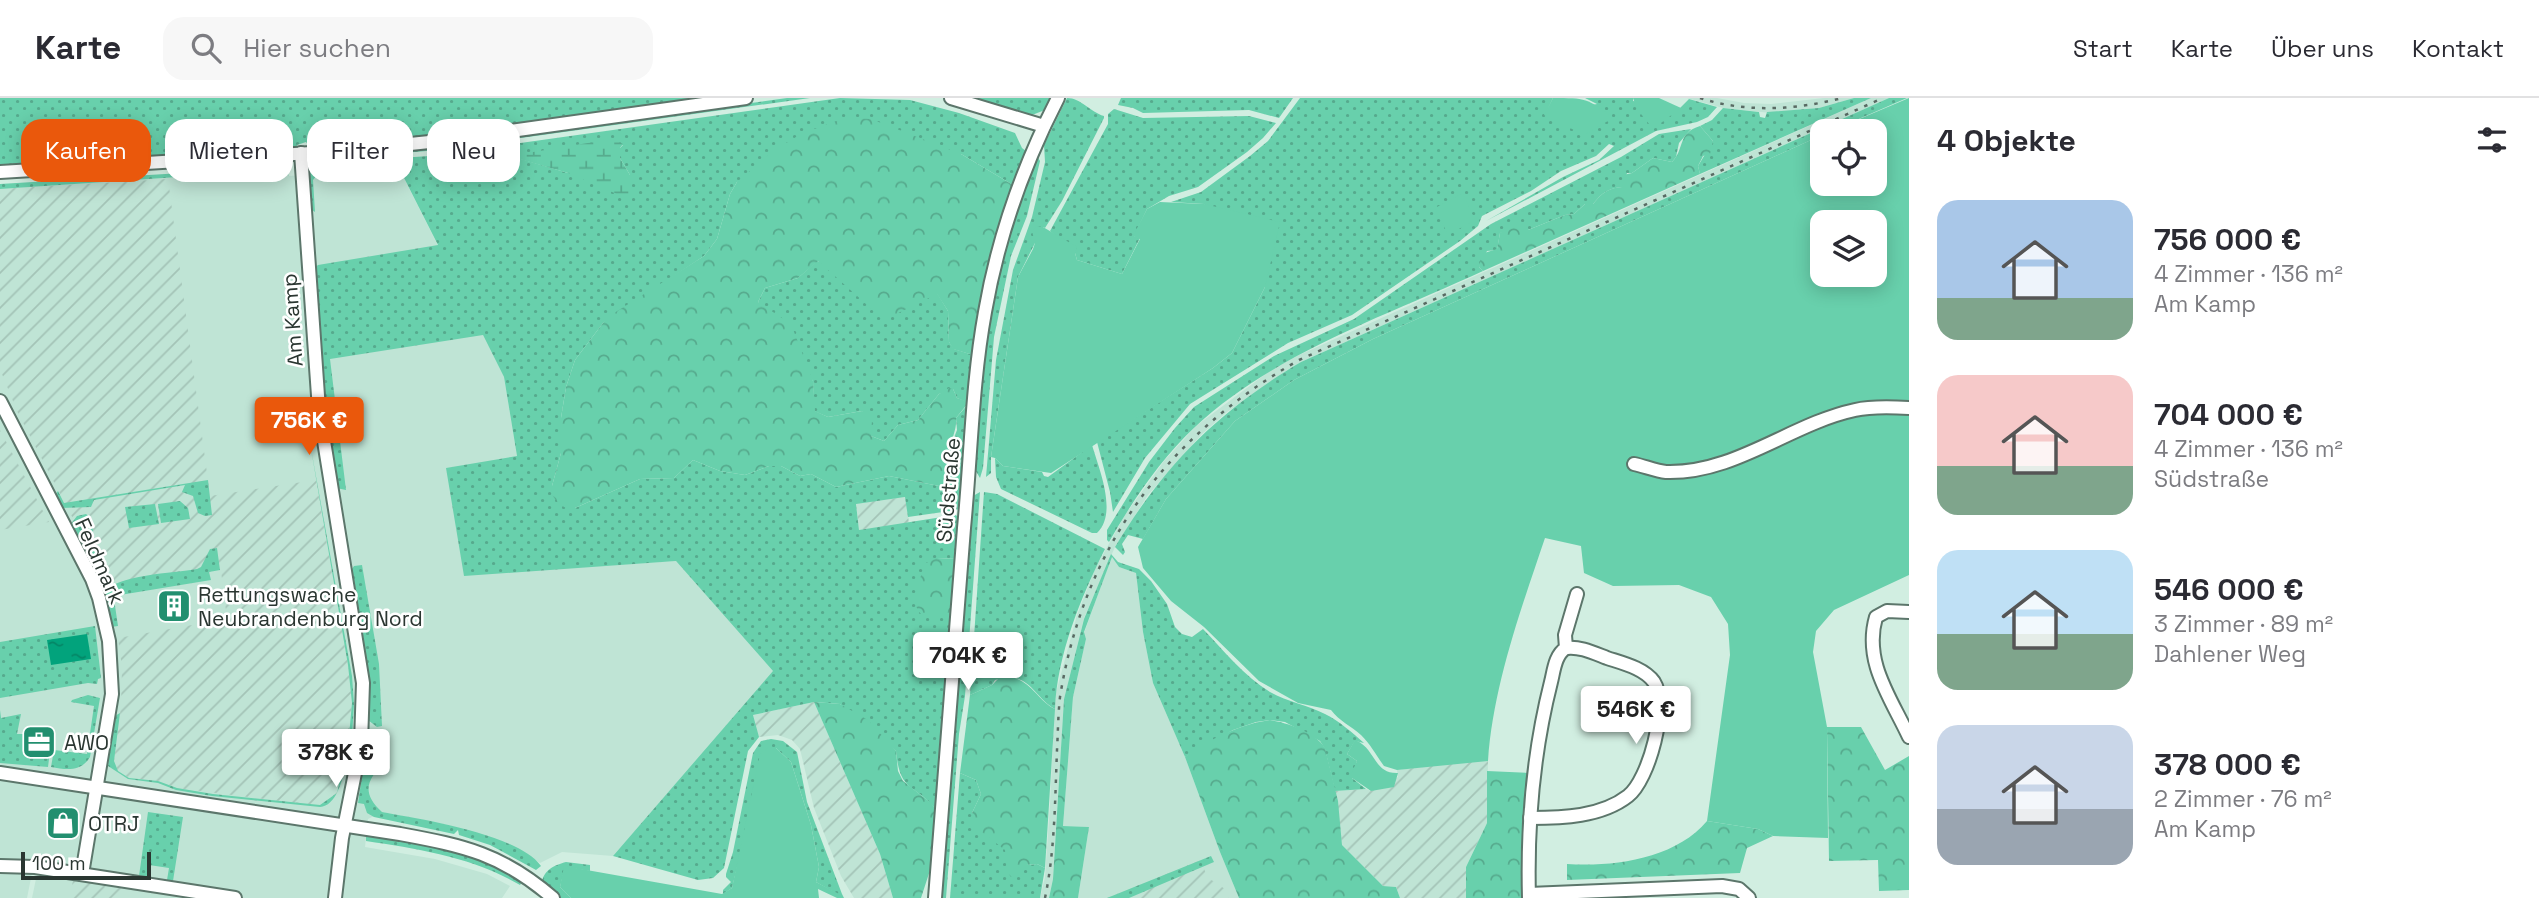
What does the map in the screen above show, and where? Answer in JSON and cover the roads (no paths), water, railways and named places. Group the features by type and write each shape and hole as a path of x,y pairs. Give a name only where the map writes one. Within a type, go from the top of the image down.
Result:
{"street":[{"path":"0,172 301,153 439,141 746,98"},
{"path":"951,98 1044,126"},
{"name":"Südstraße","path":"935,898 974,403 984,314 1000,241 1011,206 1058,98"},
{"name":"Am Kamp","path":"301,153 318,410 363,683 361,743 335,898"},
{"name":"Feldmark","path":"0,401 92,579 106,623 111,656 112,694 82,874"},
{"path":"1634,464 1664,472 1708,468 1744,455 1821,420 1857,410 1909,408"},
{"path":"1566,648 1565,635 1577,594"},
{"path":"1909,611 1887,611 1876,617 1873,657 1877,672 1909,737"},
{"path":"1530,818 1562,817 1596,811 1627,797 1636,789 1647,768 1656,735 1658,693 1651,679 1624,663 1576,648 1566,648 1558,655 1535,762 1530,818 1529,896 1592,895 1722,886 1739,889 1749,898"},
{"path":"0,773 432,840 487,854 519,871 553,898"},
{"path":"0,866 25,866 234,898"}],"water":[{"path":"87,634 91,659 51,665 47,640"}],"railway":[{"path":"1700,98 1753,108 1807,105 1842,98"},
{"path":"1045,898 1053,843 1060,697 1072,642 1089,591 1112,544 1139,500 1172,460 1210,423 1252,390 1299,360 1883,98"}],"place":[{"name":"Rettungswache Neubrandenburg Nord","path":"174,606"},
{"name":"AWO","path":"39,742"},
{"name":"OTRJ","path":"63,823"}]}
